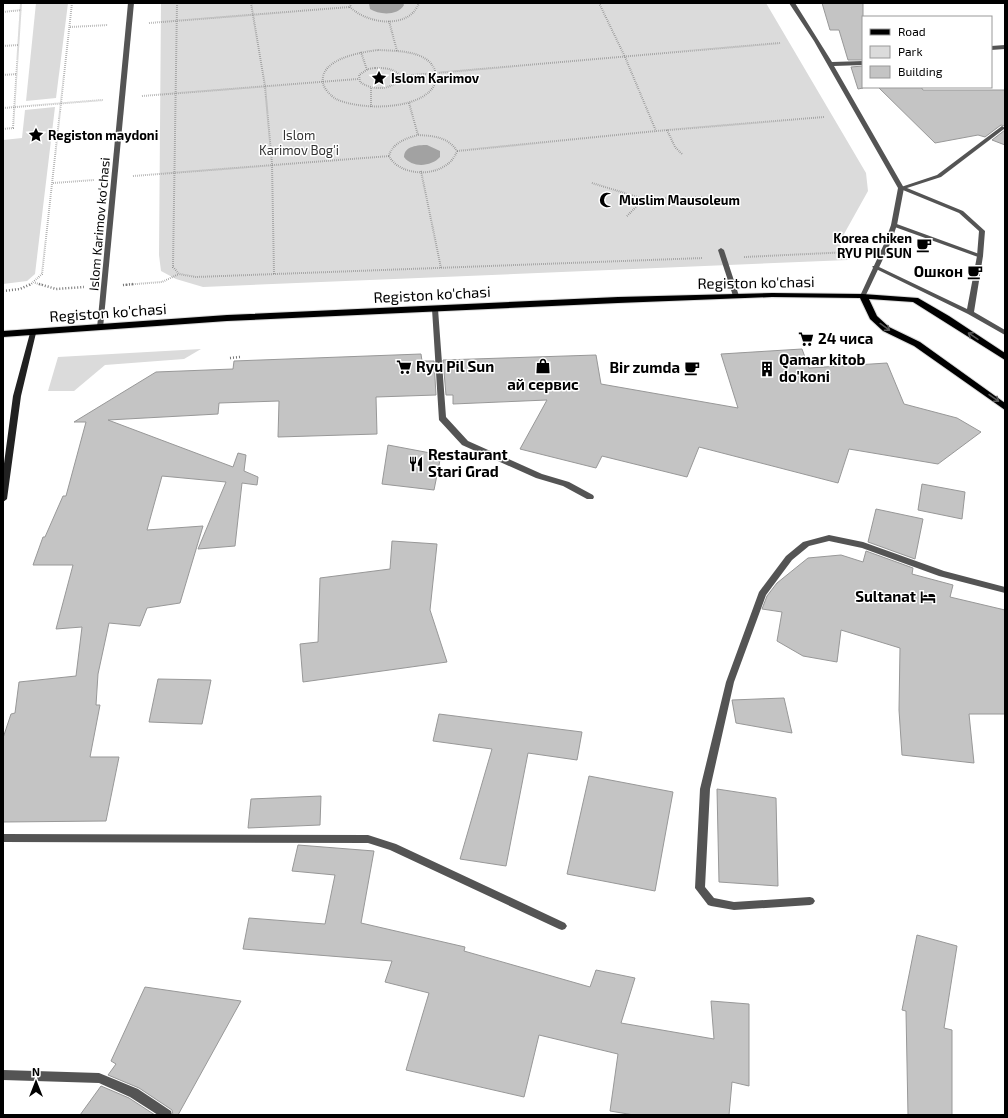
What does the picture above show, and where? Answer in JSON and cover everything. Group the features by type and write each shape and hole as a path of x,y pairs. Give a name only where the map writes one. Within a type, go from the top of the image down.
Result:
{"main road":[{"name":"Registon ko'chasi","path":"3,334 227,318 736,296 863,296 915,300 1005,356"},
{"path":"863,296 873,317 886,329 917,344 1005,407"},
{"path":"3,499 17,396 32,333"}],"street":[{"name":"Islom Karimov ko'chasi","path":"100,328 131,3"},
{"path":"792,3 901,188 961,212 982,231 980,256 970,313"},
{"path":"992,48 1005,47"},
{"path":"829,64 862,63"},
{"path":"901,188 939,176 1002,128"},
{"path":"863,296 888,242 894,225 901,188"},
{"path":"894,225 980,256"},
{"path":"722,254 736,296"},
{"path":"876,267 970,313 1005,333"},
{"path":"435,310 442,418 465,443 539,476 566,484 590,497"},
{"path":"810,901 734,906 711,902 700,888 705,789 730,682 762,594 788,558 806,544 829,538 863,545 942,574 1005,590"},
{"path":"3,838 368,839 393,847 562,926"},
{"path":"3,1075 99,1078 134,1093 167,1115"}],"path":[{"path":"3,129 13,128 21,3"},
{"path":"3,291 22,289 35,283 42,274 72,3"},
{"path":"178,3 174,267 179,274"},
{"path":"251,3 265,86 272,164 274,274"},
{"path":"351,3 350,7 353,12 363,18 389,21 408,16 415,12 419,7 419,3"},
{"path":"599,3 625,57 656,131"},
{"path":"177,21 350,7"},
{"path":"3,12 21,10"},
{"path":"389,21 397,51"},
{"path":"358,79 360,75 367,70 375,68 389,68 401,76 780,43"},
{"path":"3,46 19,45"},
{"path":"397,51 423,58 432,65 437,72 437,81 432,89 423,97 391,106 371,107 352,105 337,99 326,91 322,82 324,73 332,64 344,57 361,52 397,51"},
{"path":"361,52 367,70"},
{"path":"3,75 17,74"},
{"path":"358,79 363,85 371,88 381,88 394,85 401,79 401,76"},
{"path":"3,108 176,92 358,79"},
{"path":"371,88 371,107"},
{"path":"409,102 418,135"},
{"path":"457,150 824,117"},
{"path":"667,130 675,147 682,154"},
{"path":"418,135 442,138 450,141 457,150 456,157 452,162 433,170 421,171 400,167 393,162 390,156 391,150 395,144 418,135"},
{"path":"53,183 272,164 390,156"},
{"path":"421,171 441,268"},
{"path":"592,183 644,199 702,196"},
{"path":"628,216 644,199"},
{"path":"35,283 56,289 162,282 179,274 196,277 441,268 722,254 850,252 876,267"},
{"path":"230,358 240,357"}],"green space":[{"path":"36,3 68,3 56,98 26,101"},
{"name":"Islom Karimov Bog'i","path":"161,3 766,3 866,173 868,191 839,243 848,260 203,287 176,279 161,271 159,255"},
{"path":"55,107 35,274 27,281 3,284 3,140 22,138 25,110"},
{"path":"201,349 184,359 105,365 74,391 48,391 58,357"}],"shaded area":[{"path":"369,3 403,3 404,5 401,9 393,13 383,13 370,9"},
{"path":"427,145 440,151 440,157 432,163 422,165 412,163 407,161 404,157 406,150 409,148"}],"building":[{"path":"822,3 863,3 862,60 848,60 839,30 830,30"},
{"path":"862,66 863,88 858,89 851,67"},
{"path":"879,88 922,88 923,90 1005,90 1005,126 1001,125 985,137 978,135 935,143"},
{"path":"1005,130 1005,145 992,140"},
{"path":"802,349 809,368 887,363 904,404 957,418 981,432 938,464 849,449 838,483 699,447 687,477 602,456 596,468 520,449 547,400 453,404 453,395 446,395 443,360 596,355 601,384 738,408 721,354"},
{"path":"421,354 422,361 434,361 436,395 376,397 377,434 278,437 279,401 219,403 218,414 108,420 233,467 238,453 246,455 244,471 258,477 257,485 242,483 235,546 198,549 226,482 162,476 147,530 203,526 180,603 147,608 140,626 109,623 98,674 96,705 100,705 90,757 119,757 106,821 3,822 3,738 11,714 15,713 19,682 76,676 82,627 56,629 73,565 33,565 43,537 45,537 63,496 66,496 86,422 74,422 156,372 233,369 234,361"},
{"path":"388,445 441,455 434,490 382,484"},
{"path":"922,484 965,492 962,519 918,510"},
{"path":"876,509 923,519 915,559 868,542"},
{"path":"392,541 437,544 430,610 447,662 303,682 300,644 318,642 320,578 390,569"},
{"path":"866,551 913,568 912,574 953,585 950,597 1005,610 1005,714 969,714 974,763 902,755 899,710 900,648 841,630 837,662 803,656 777,641 782,612 762,609 767,596 777,583 808,558 841,555 863,562"},
{"path":"158,679 211,680 202,724 149,722"},
{"path":"784,698 792,733 736,723 732,700"},
{"path":"439,714 582,732 577,760 528,753 506,866 460,859 492,749 433,741"},
{"path":"589,776 673,792 655,891 567,874"},
{"path":"717,789 776,798 778,886 719,882"},
{"path":"321,796 320,825 248,828 251,799"},
{"path":"298,845 374,851 361,923 465,947 464,951 590,987 596,970 635,978 621,1023 714,1039 711,1001 749,1004 749,1086 732,1082 729,1115 634,1115 610,1111 618,1054 539,1035 524,1097 406,1070 429,993 385,982 392,961 243,949 249,918 325,924 335,875 292,871"},
{"path":"917,935 957,946 944,1028 952,1030 952,1115 908,1115 906,1011 902,1010"},
{"path":"145,987 241,1001 178,1115 173,1115 172,1110 139,1088 108,1075 116,1064 111,1061"},
{"path":"101,1086 129,1098 155,1115 80,1115"}],"place":[{"name":"Islom Karimov","path":"379,78"},
{"name":"Registon maydoni","path":"36,135"},
{"name":"Muslim Mausoleum","path":"607,200"},
{"name":"Korea chiken RYU PIL SUN","path":"924,245"},
{"name":"Ошкон","path":"975,272"},
{"name":"24 чиса","path":"806,339"},
{"name":"ай сервис","path":"543,366"},
{"name":"Ryu Pil Sun","path":"404,367"},
{"name":"Bir zumda","path":"692,368"},
{"name":"Qamar kitob do'koni","path":"767,369"},
{"name":"Restaurant Stari Grad","path":"416,464"},
{"name":"Sultanat","path":"928,597"}]}
